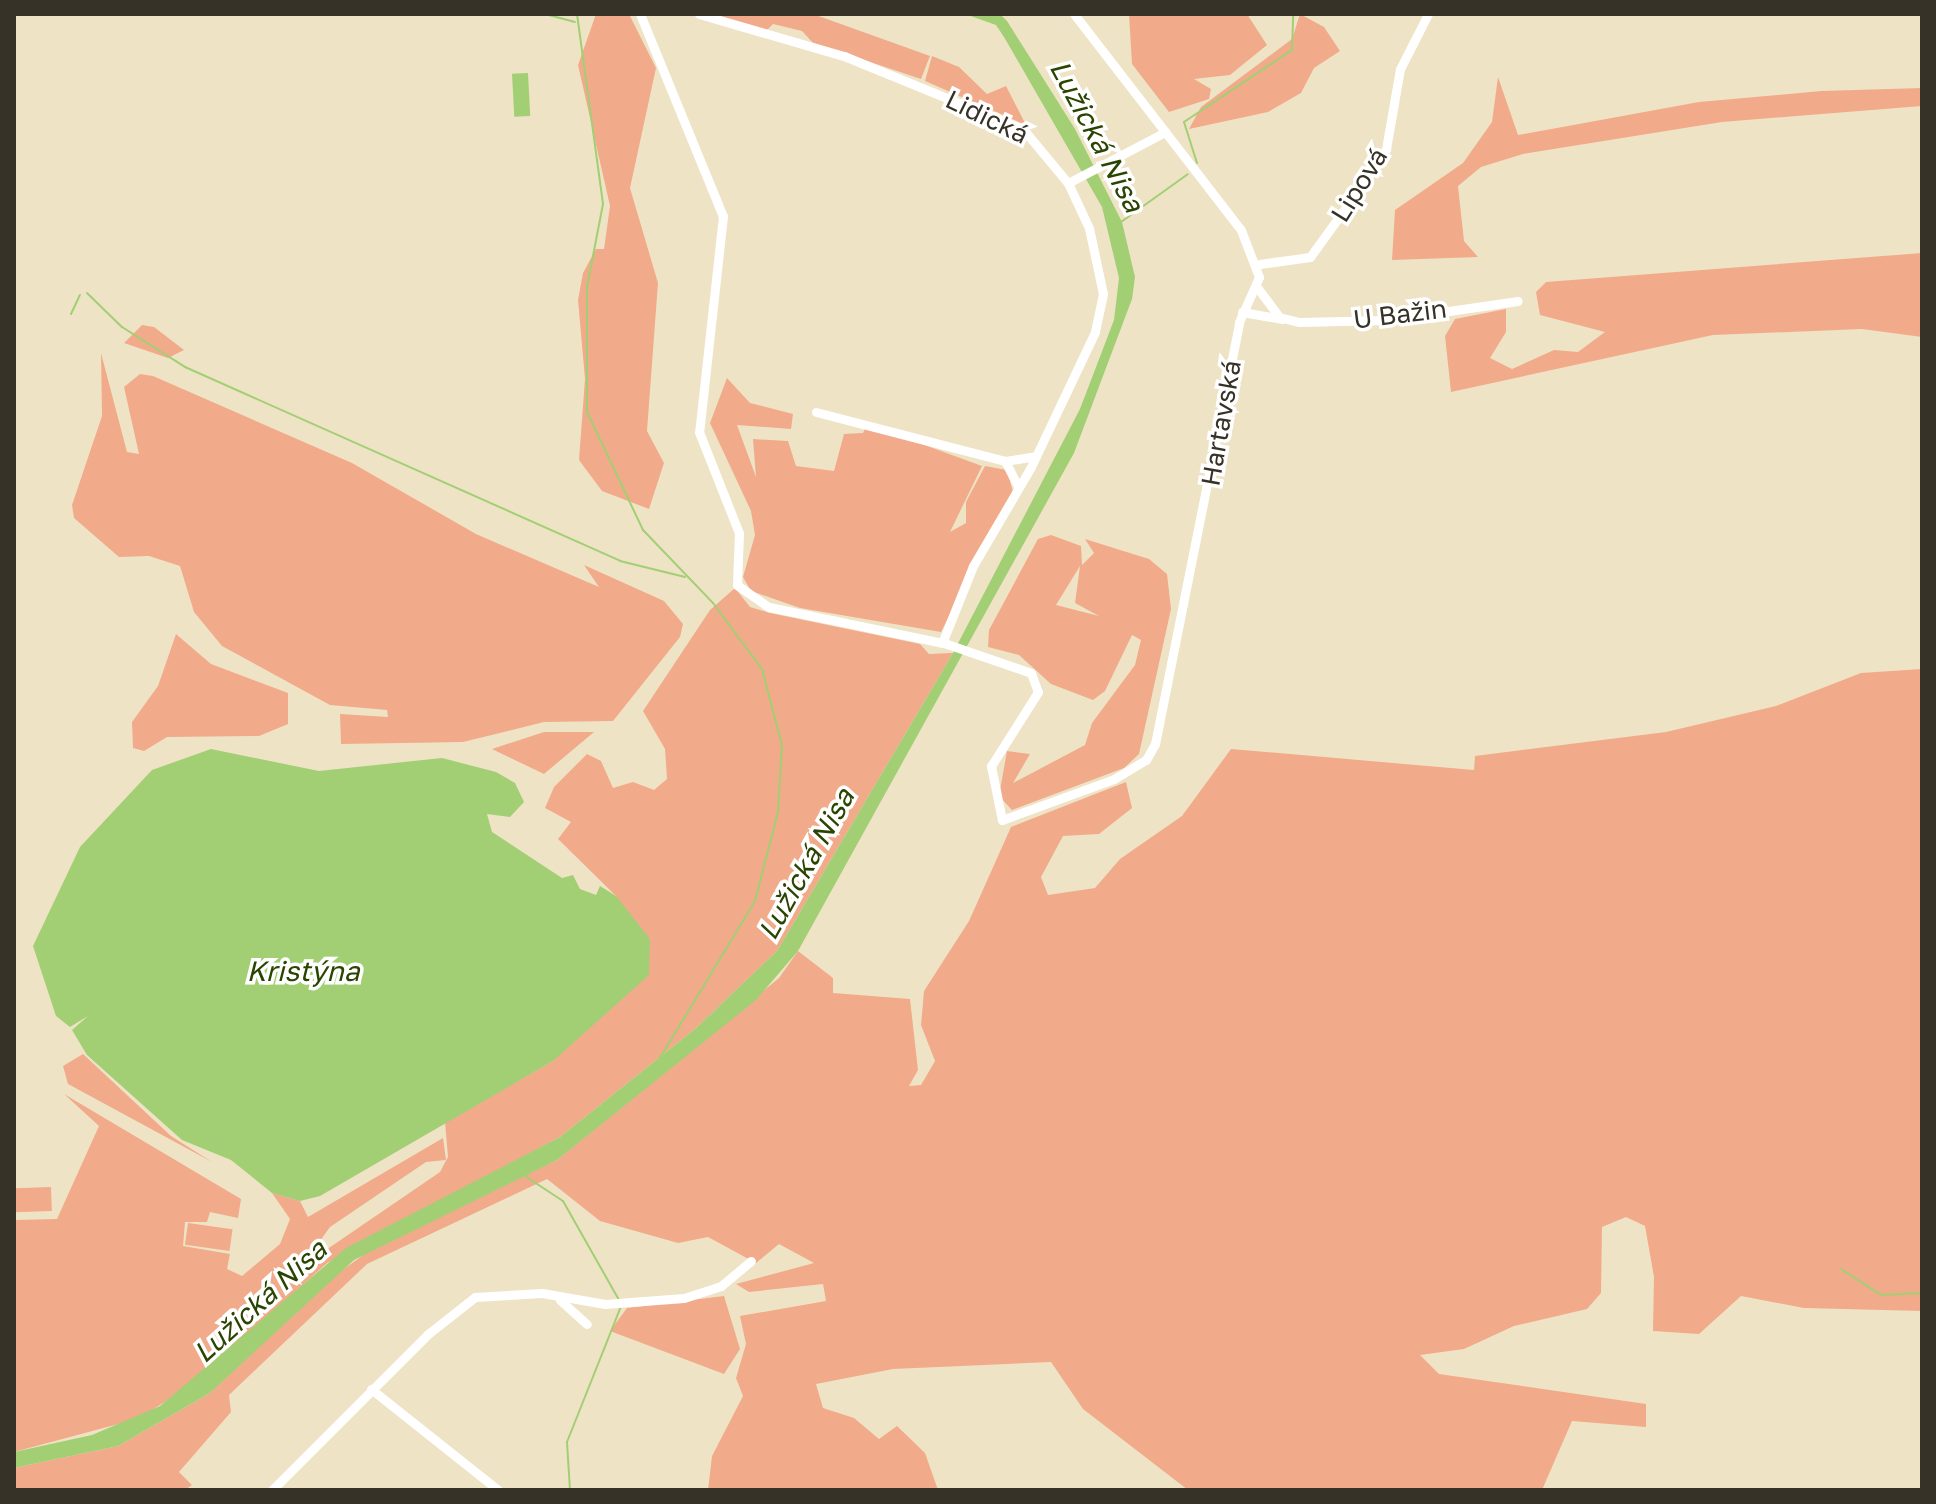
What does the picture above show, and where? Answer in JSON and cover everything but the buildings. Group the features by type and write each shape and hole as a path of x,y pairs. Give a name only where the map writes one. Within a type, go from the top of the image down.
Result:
{"street":[{"path":"640,14 723,216 699,432 739,533 737,585 769,607 945,644"},
{"name":"Lidická","path":"699,14 856,60 1011,124 1035,137 1068,183 1089,228 1103,294 1095,332 1036,456 973,566 945,644"},
{"path":"1074,14 1165,132 1260,264"},
{"name":"Lipová","path":"1260,264 1310,257 1373,170 1386,149 1400,69 1428,14"},
{"path":"1068,183 1165,132"},
{"name":"Hartavská","path":"945,644 1039,681 991,766 1002,820 1114,779 1146,760 1155,744 1242,312 1256,286 1260,264"},
{"path":"1256,286 1282,319"},
{"name":"U Bažin","path":"1242,312 1282,319 1387,320 1518,301"},
{"path":"816,412 1005,461 1036,456"},
{"path":"1005,461 1019,488"},
{"path":"272,1490 371,1389 475,1297 516,1292 560,1300 620,1303 721,1286 751,1261"},
{"path":"560,1300 587,1324"},
{"path":"371,1389 498,1490"}],"shaded area":[{"path":"596,14 629,14 656,68 630,188 658,283 647,431 664,463 649,509 602,491 579,460 585,379 578,300 583,273 596,249 604,249 610,206 578,65"},
{"path":"711,14 813,14 930,56 921,79 813,43 802,31 773,24 767,30"},
{"path":"1129,14 1247,14 1267,45 1230,75 1194,79 1211,89 1209,99 1169,112 1132,64"},
{"path":"1300,14 1324,27 1340,51 1314,68 1301,93 1268,112 1189,129 1201,107 1292,39"},
{"path":"932,56 959,67 987,94 1006,86 1026,125 925,81"},
{"path":"1498,77 1518,135 1699,102 1821,91 1922,88 1922,106 1722,122 1523,154 1481,167 1458,186 1464,241 1478,257 1392,260 1395,210 1463,163 1492,122"},
{"path":"1922,253 1922,337 1862,329 1713,335 1451,392 1445,336 1455,319 1506,309 1506,332 1490,358 1512,369 1554,350 1578,352 1605,332 1540,315 1536,292 1546,282"},
{"path":"142,325 154,327 184,350 168,358 124,343"},
{"path":"101,353 127,452 139,454 124,387 140,374 153,376 352,463 476,534 599,587 584,565 664,601 683,624 680,637 613,721 544,722 463,742 341,744 340,714 388,717 387,710 330,705 222,646 194,612 180,566 149,556 119,557 74,518 72,505 102,416"},
{"path":"727,378 750,403 793,414 791,429 737,425 756,477 753,439 788,441 796,466 834,471 844,434 863,433 867,424 982,466 950,532 966,523 966,502 985,466 1007,470 1013,492 941,632 800,608 751,591 743,577 755,535 751,511 710,423"},
{"path":"1051,535 1081,546 1082,565 1094,553 1085,539 1149,559 1167,574 1171,609 1139,754 1124,768 1012,810 999,796 1007,751 1030,754 1013,783 1085,745 1092,723 1135,665 1141,640 1132,635 1105,691 1093,700 1051,684 1019,655 988,647 989,630 1038,539","holes":["1080,566 1075,603 1099,616 1056,605"]},
{"path":"735,588 750,607 770,613 920,644 929,654 953,653 777,951 695,1029 560,1137 327,1263 191,1386 137,1419 14,1452 14,1220 57,1219 99,1126 64,1094 241,1199 238,1218 210,1212 207,1222 185,1222 183,1246 230,1254 227,1269 242,1276 280,1244 290,1219 272,1193 300,1201 308,1217 443,1138 446,1160 426,1162 330,1227 317,1245 323,1252 440,1172 448,1157 445,1122 553,1061 616,896 558,839 571,822 545,808 554,787 587,754 601,761 613,788 633,782 654,790 667,779 665,749 643,711 710,610"},
{"path":"176,634 211,664 288,693 288,724 259,736 167,737 144,751 133,748 132,722 158,686"},
{"path":"1922,669 1922,1311 1804,1308 1741,1296 1699,1334 1653,1331 1654,1277 1645,1226 1626,1217 1602,1227 1601,1293 1587,1309 1514,1326 1464,1349 1420,1355 1439,1374 1646,1404 1646,1427 1572,1421 1542,1490 1188,1490 1083,1409 1051,1362 893,1369 816,1384 823,1408 854,1418 879,1439 897,1426 925,1453 938,1490 708,1490 712,1456 743,1396 736,1378 746,1344 740,1316 826,1301 823,1284 749,1292 736,1284 814,1263 779,1244 756,1263 708,1237 678,1243 600,1221 547,1179 367,1264 229,1395 231,1412 179,1472 192,1485 185,1490 14,1490 14,1468 118,1446 210,1393 334,1276 376,1246 557,1160 779,978 798,951 833,978 833,993 910,999 918,1070 909,1086 921,1085 935,1061 921,1025 924,991 969,921 1011,827 1126,782 1132,808 1099,834 1063,836 1041,877 1048,895 1095,888 1120,859 1182,816 1231,749 1474,770 1475,756 1666,732 1776,706 1861,673"},
{"path":"544,732 594,732 544,774 492,749"},
{"path":"83,1054 171,1136 212,1162 68,1084 63,1066"},
{"path":"51,1187 52,1211 15,1212 14,1188"},
{"path":"188,1223 233,1229 230,1251 185,1245"},
{"path":"724,1296 740,1349 724,1374 610,1331 627,1308"}],"water":[{"path":"965,14 1000,14 1007,21 1075,129 1122,222 1135,277 1132,299 1074,453 798,951 756,1000 557,1160 354,1260 210,1393 118,1446 14,1468 14,1452 92,1435 160,1406 346,1248 560,1137 695,1029 777,951 953,653 1080,409 1114,320 1119,278 1102,207 996,25"},
{"path":"528,73 530,116 514,117 512,74"},
{"name":"Kristýna","path":"211,749 319,771 442,758 496,772 515,783 524,802 510,817 487,814 492,832 562,878 573,875 580,889 596,895 600,886 616,896 650,939 649,975 553,1061 320,1196 300,1201 272,1193 231,1160 182,1140 87,1055 72,1030 88,1016 70,1027 56,1016 33,946 80,847 152,770"}],"waterway":[{"path":"545,14 575,22"},
{"name":"Lužická Nisa","path":"577,14 603,204 587,287 587,412 643,530 713,603 762,669 782,745 778,812 755,901 660,1058"},
{"path":"1197,163 1184,122 1292,50 1293,14"},
{"name":"Lužická Nisa","path":"1121,222 1188,174"},
{"path":"87,293 122,327 185,367 620,561 685,577"},
{"path":"71,314 80,295"},
{"path":"522,1174 563,1201 619,1300"},
{"path":"1841,1269 1881,1295 1922,1293"},
{"path":"570,1490 567,1442 621,1306"}]}
